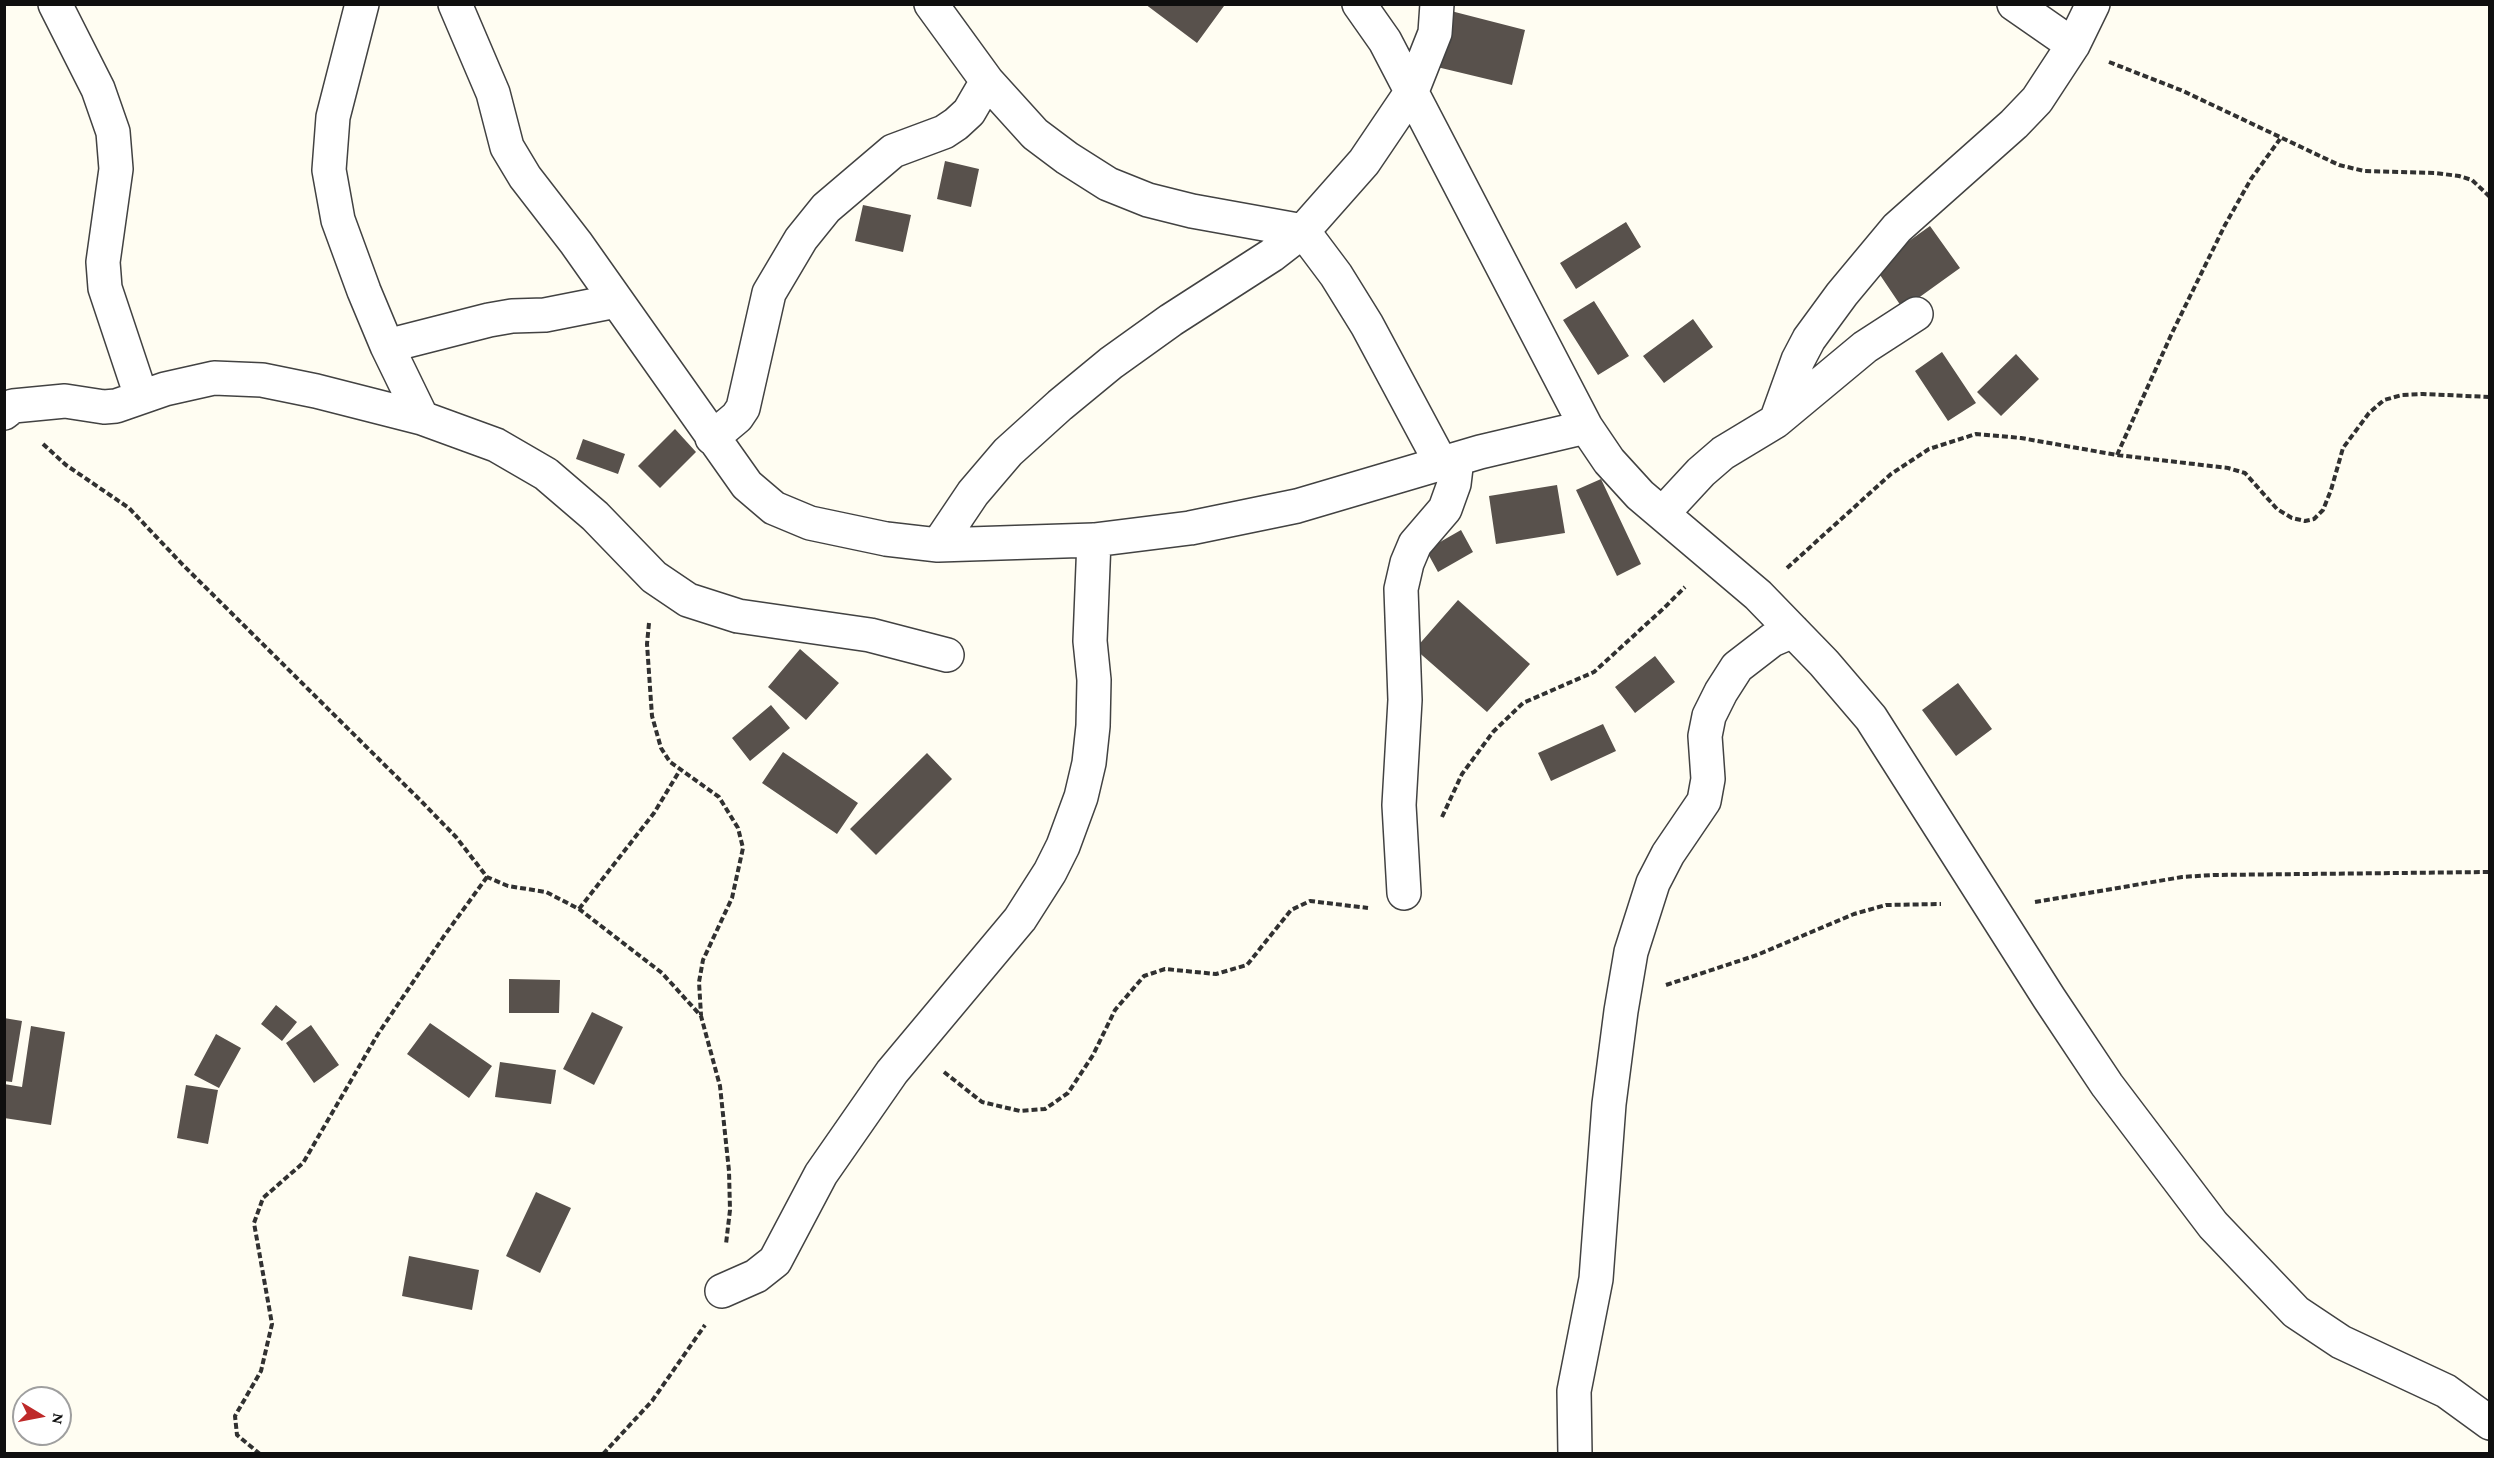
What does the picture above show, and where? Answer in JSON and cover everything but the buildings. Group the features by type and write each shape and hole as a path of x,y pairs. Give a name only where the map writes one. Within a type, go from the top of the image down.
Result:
{"street":[{"path":"55,4 98,89 113,132 116,169 103,262 105,288 141,396"},
{"path":"362,4 333,117 329,170 338,220 387,346 422,418"},
{"path":"455,4 493,93 507,147 525,177 576,243 747,485 774,508 810,523 886,539 938,545 1094,540 1190,528 1297,506 1449,461 1586,427"},
{"path":"931,4 987,81 1035,134 1108,184 1148,200 1192,211 1303,231 1336,275 1449,461 1454,484 1445,509 1415,544 1407,563 1401,589 1405,700 1399,804 1404,893"},
{"path":"1359,4 1385,41 1412,91 1484,235 1586,427 1610,461 1640,495 1758,595 1871,718 2107,1085 2213,1225 2296,1312 2341,1342 2446,1390 2490,1423"},
{"path":"938,545 973,493 1008,452 1059,405 1111,363 1171,320 1272,255 1303,231 1364,162 1412,91 1435,33 1437,4"},
{"path":"2014,4 2073,45"},
{"path":"1776,421 1798,360 1809,339 1842,294 1897,228 2014,124 2037,100 2073,45 2093,4"},
{"path":"712,438 737,417 743,408 769,293 782,267 801,239 832,201 893,151 944,132 956,124 969,112 987,81"},
{"path":"387,346 489,320 545,315 616,301"},
{"path":"1663,513 1701,472 1723,453 1776,421 1865,347 1916,314"},
{"path":"9,409 64,401 104,407 116,406 141,396 214,378 262,380 422,418 496,445 546,474 595,516 654,577 688,600 738,616 870,635 948,655"},
{"path":"722,1291 756,1276 775,1261 821,1174 892,1072 1020,919 1050,872 1063,846 1081,797 1089,763 1093,726 1094,680 1090,641 1094,540"},
{"path":"1575,1454 1574,1391 1596,1279 1609,1104 1631,952 1653,883 1668,854 1704,801 1708,779 1705,736 1709,716 1737,666 1772,640 1793,631"}],"path":[{"path":"2073,45 2129,71 2183,91 2339,165 2364,171 2459,176 2472,180 2490,197"},
{"path":"2117,454 2224,225 2251,179 2280,139"},
{"path":"1758,595 1891,474 1929,449 1976,434 2021,438 2117,454 2228,468 2245,473 2277,509 2292,518 2305,521 2314,519 2323,510 2343,448 2369,413 2384,400 2402,395 2423,394 2490,397"},
{"path":"9,409 39,441 66,465 129,508 182,564 456,837 487,877 508,886 546,892 579,909 662,973 700,1016"},
{"path":"1440,820 1462,774 1493,732 1523,703 1594,672 1664,608 1712,558"},
{"path":"603,1454 652,1401 700,1334 722,1291 730,1210 729,1170 720,1086 700,1016 699,982 703,960 732,898 743,848 738,828 719,797 670,762 661,748 652,716 647,644 654,577"},
{"path":"579,909 654,813 680,770"},
{"path":"1624,996 1691,978 1807,935 1854,914 1886,905 2014,904 2213,875 2490,872"},
{"path":"260,1454 237,1435 235,1416 261,1371 272,1324 254,1223 263,1198 303,1163 378,1034 487,877"},
{"path":"913,1048 982,1102 1020,1112 1045,1109 1068,1093 1093,1055 1116,1010 1144,976 1166,969 1216,974 1246,964 1291,910 1310,902 1372,908 1388,905 1404,893"}]}
